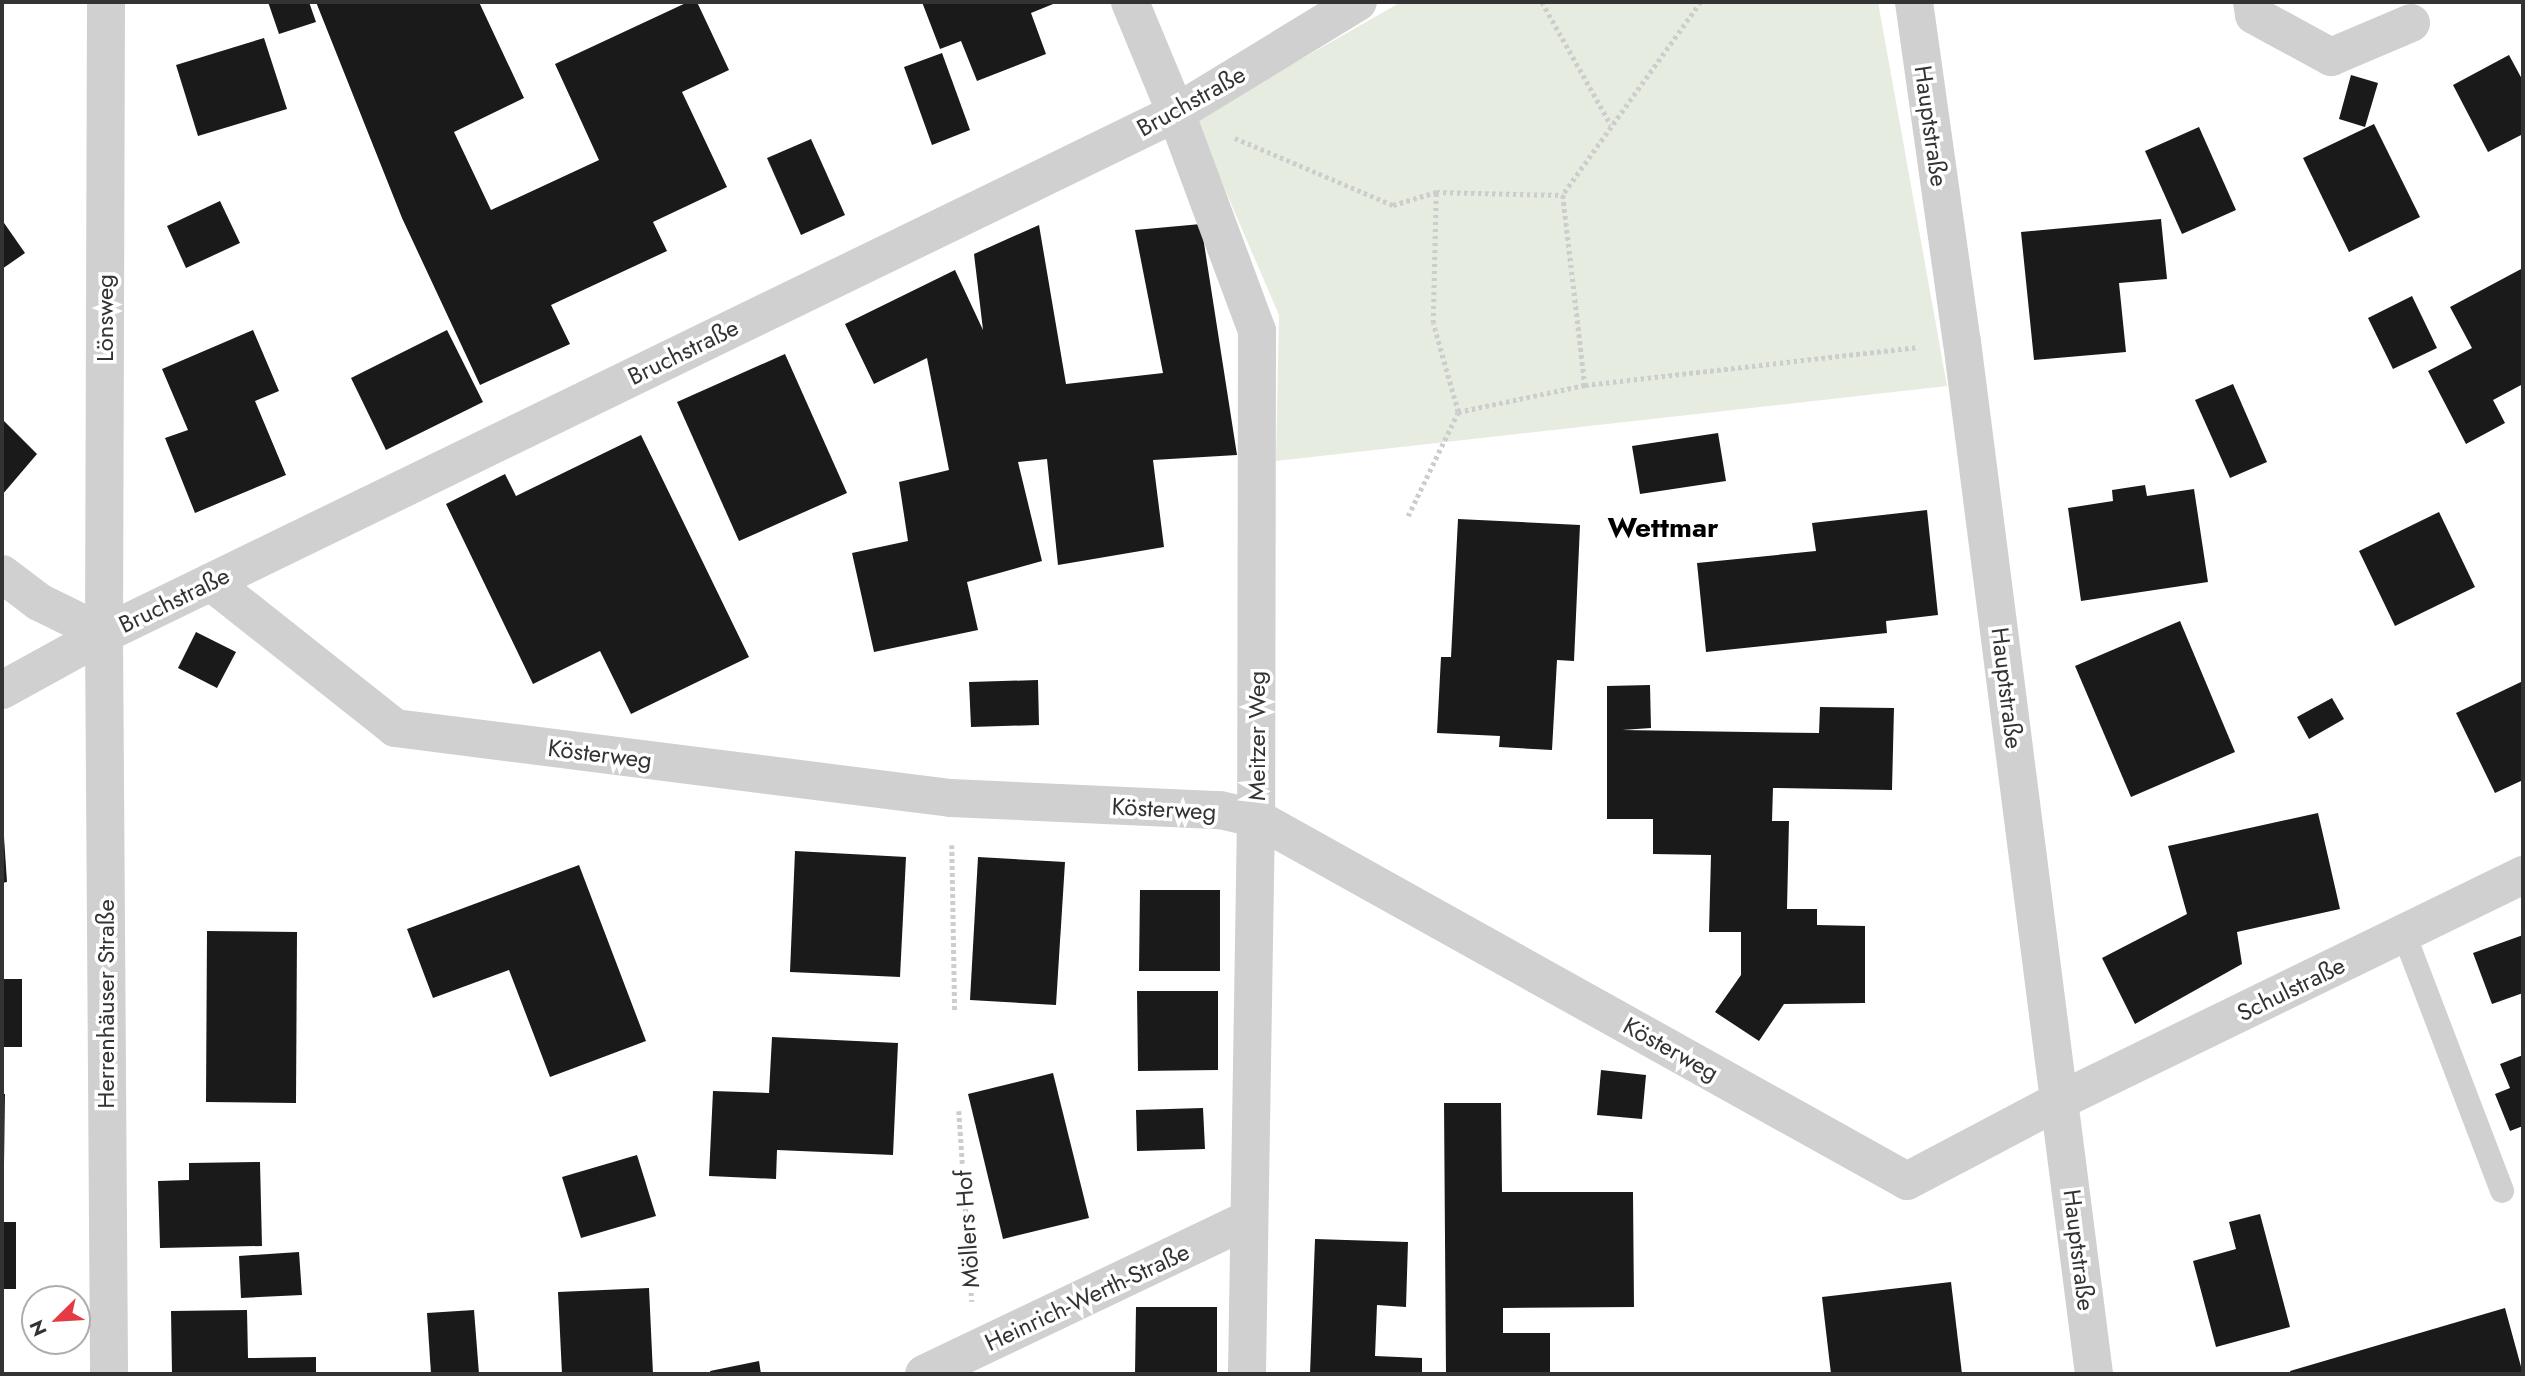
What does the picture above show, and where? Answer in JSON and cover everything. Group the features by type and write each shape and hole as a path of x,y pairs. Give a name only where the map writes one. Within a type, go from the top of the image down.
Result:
{"street":[{"name":"Lönsweg","path":"104,634 106,2"},
{"name":"Meitzer Weg","path":"1129,2 1176,113 1257,331 1256,818 1247,1374"},
{"name":"Bruchstraße","path":"2,690 104,634 1176,113 1358,2"},
{"name":"Hauptstraße","path":"1914,2 1962,342 2095,1374"},
{"path":"2252,2 2254,15 2330,57 2411,23"},
{"path":"2,574 39,602 104,634"},
{"name":"Kösterweg","path":"211,582 395,728 951,798 1220,810 1256,818 1906,1181 2059,1101"},
{"name":"Herrenhäuser Straße","path":"104,634 108,1374"},
{"name":"Schulstraße","path":"2059,1101 2523,875"},
{"name":"Heinrich-Werth-Straße","path":"924,1374 1249,1219"}],"lane":[{"path":"2404,934 2502,1191"}],"path":[{"path":"1542,2 1611,125"},
{"path":"1585,385 1563,195 1701,2"},
{"path":"1176,113 1393,205 1436,192 1563,195"},
{"path":"1408,516 1458,412 1433,323 1436,192"},
{"path":"1458,412 1585,385 1962,342"},
{"path":"951,798 955,1012"},
{"name":"Möllers Hof","path":"959,1111 972,1306 987,1344"}],"shaded area":[{"path":"1401,2 1878,2 1947,386 1276,461 1279,315 1195,120"}],"building":[{"path":"268,2 309,2 316,22 279,34"},
{"path":"316,2 479,2 524,98 454,132 491,210 599,160 555,64 688,2 697,2 729,70 682,92 727,187 653,222 667,251 551,305 570,344 480,385 402,218"},
{"path":"922,2 1058,2 1031,13 1046,54 977,81 961,41 940,49"},
{"path":"264,38 287,109 198,136 176,65"},
{"path":"942,53 970,130 932,145 904,67"},
{"path":"2509,55 2523,81 2523,134 2488,152 2453,85"},
{"path":"2351,75 2378,83 2365,127 2339,119"},
{"path":"2374,124 2420,217 2349,252 2303,158"},
{"path":"2199,127 2236,210 2182,234 2145,151"},
{"path":"811,139 845,215 801,235 767,158"},
{"path":"220,201 240,243 186,268 167,226"},
{"path":"2161,219 2167,279 2119,283 2126,352 2034,360 2021,232"},
{"path":"2,220 25,253 2,269"},
{"path":"1201,224 1237,455 1153,460 1164,547 1058,565 1047,459 1018,462 1042,561 967,582 978,630 874,652 852,553 908,541 899,482 949,470 927,358 874,384 845,324 955,270 983,330 974,254 1039,225 1066,384 1163,373 1135,230"},
{"path":"2523,268 2523,384 2493,400 2505,423 2466,444 2428,371 2472,348 2450,307"},
{"path":"2412,296 2437,348 2393,369 2368,318"},
{"path":"253,330 279,391 255,401 286,475 195,513 165,438 188,430 162,369"},
{"path":"447,330 483,402 386,450 351,378"},
{"path":"785,354 847,493 739,541 677,402"},
{"path":"2233,384 2267,462 2230,478 2195,400"},
{"path":"2,419 37,454 2,495"},
{"path":"1718,433 1726,481 1640,494 1632,446"},
{"path":"641,435 749,657 631,714 600,651 533,684 446,504 505,474 516,496"},
{"path":"2145,485 2147,496 2194,489 2208,582 2081,601 2068,508 2113,501 2112,490"},
{"path":"1927,510 1938,615 1886,621 1887,633 1706,652 1697,563 1816,551 1812,523"},
{"path":"2439,512 2475,587 2395,626 2359,551"},
{"path":"1458,519 1580,525 1574,661 1557,660 1552,750 1499,747 1500,736 1437,733 1441,657 1451,657"},
{"path":"2180,621 2235,752 2131,797 2075,666"},
{"path":"196,632 236,652 217,688 178,668"},
{"path":"1038,680 1039,725 971,727 969,682"},
{"path":"2523,681 2523,780 2495,793 2456,713"},
{"path":"1650,685 1651,728 1622,730 1819,733 1820,707 1894,708 1892,790 1773,788 1772,821 1789,821 1787,909 1817,909 1817,925 1865,926 1865,1003 1784,1004 1759,1041 1715,1012 1741,975 1741,932 1709,932 1711,855 1653,854 1653,819 1607,819 1607,686"},
{"path":"2332,698 2344,719 2309,739 2297,717"},
{"path":"2,807 7,882 2,883"},
{"path":"2318,813 2340,909 2237,932 2242,964 2135,1024 2102,958 2187,914 2168,846"},
{"path":"795,851 906,857 900,977 790,972"},
{"path":"978,857 1065,862 1056,1005 970,1000"},
{"path":"579,865 646,1041 550,1077 509,970 433,998 407,929"},
{"path":"1140,890 1220,890 1220,971 1139,971"},
{"path":"207,931 297,932 296,1103 206,1102"},
{"path":"2523,935 2523,993 2492,1004 2473,953"},
{"path":"2,979 22,979 22,1047 2,1047"},
{"path":"1137,991 1218,991 1218,1070 1138,1071"},
{"path":"772,1037 898,1043 893,1155 777,1150 776,1179 709,1176 713,1091 769,1093"},
{"path":"2523,1055 2523,1126 2510,1131 2495,1094 2510,1088 2500,1064"},
{"path":"1601,1070 1646,1075 1642,1119 1597,1115"},
{"path":"1053,1073 1089,1218 1003,1239 968,1094"},
{"path":"2,1094 5,1094 4,1164 2,1164"},
{"path":"1444,1103 1501,1103 1502,1192 1633,1192 1634,1307 1503,1308 1503,1333 1550,1333 1550,1374 1446,1374"},
{"path":"1203,1108 1205,1149 1137,1151 1136,1110"},
{"path":"637,1155 656,1216 581,1238 562,1177"},
{"path":"260,1162 262,1246 160,1248 158,1181 189,1180 189,1163"},
{"path":"2260,1214 2290,1327 2216,1347 2193,1261 2236,1249 2229,1222"},
{"path":"2,1222 16,1222 16,1289 2,1289"},
{"path":"1315,1239 1408,1242 1406,1307 1377,1305 1375,1356 1422,1358 1422,1374 1310,1374"},
{"path":"299,1252 302,1295 241,1298 239,1256"},
{"path":"1951,1282 1962,1374 1831,1374 1822,1297"},
{"path":"649,1288 653,1374 562,1374 558,1292"},
{"path":"1136,1307 1217,1307 1217,1374 1135,1374"},
{"path":"2505,1308 2523,1374 2291,1374 2290,1371"},
{"path":"247,1310 248,1358 316,1357 316,1374 172,1374 171,1311"},
{"path":"474,1310 479,1374 431,1374 427,1313"},
{"path":"759,1361 761,1374 711,1374 710,1371"}],"district":[{"name":"Wettmar","path":"1663,528"}]}
